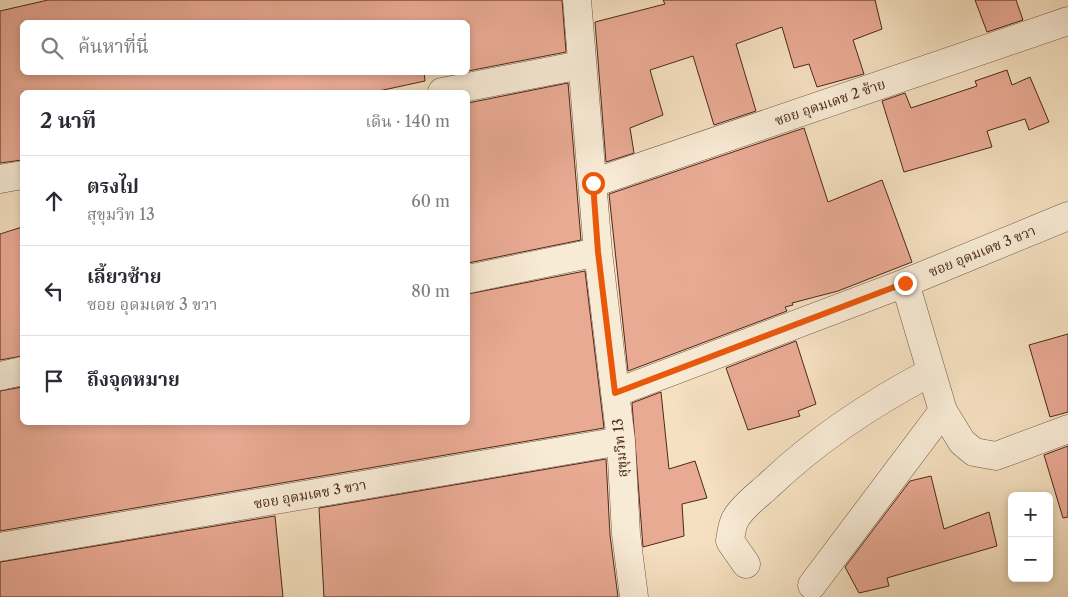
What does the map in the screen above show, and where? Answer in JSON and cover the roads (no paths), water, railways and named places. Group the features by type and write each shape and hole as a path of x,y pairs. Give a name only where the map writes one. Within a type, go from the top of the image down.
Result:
{"street":[{"name":"สุขุมวิท 13","path":"577,0 598,252 621,440 626,534 634,597"},
{"name":"ซอย อุดมเดช 2 ซ้าย","path":"593,183 1068,21"},
{"path":"452,90 581,65"},
{"path":"0,179 20,175"},
{"name":"ซอย อุดมเดช 3 ขวา","path":"615,393 905,283 1068,216"},
{"path":"470,279 598,252"},
{"path":"905,283 944,411 962,442 974,452 996,456 1068,429"},
{"path":"0,376 20,371"},
{"path":"746,564 730,541 735,519 754,498 789,466 842,424 883,397 931,372"},
{"path":"812,585 944,411"},
{"name":"ซอย อุดมเดช 3 ขวา","path":"0,547 621,440"}]}
